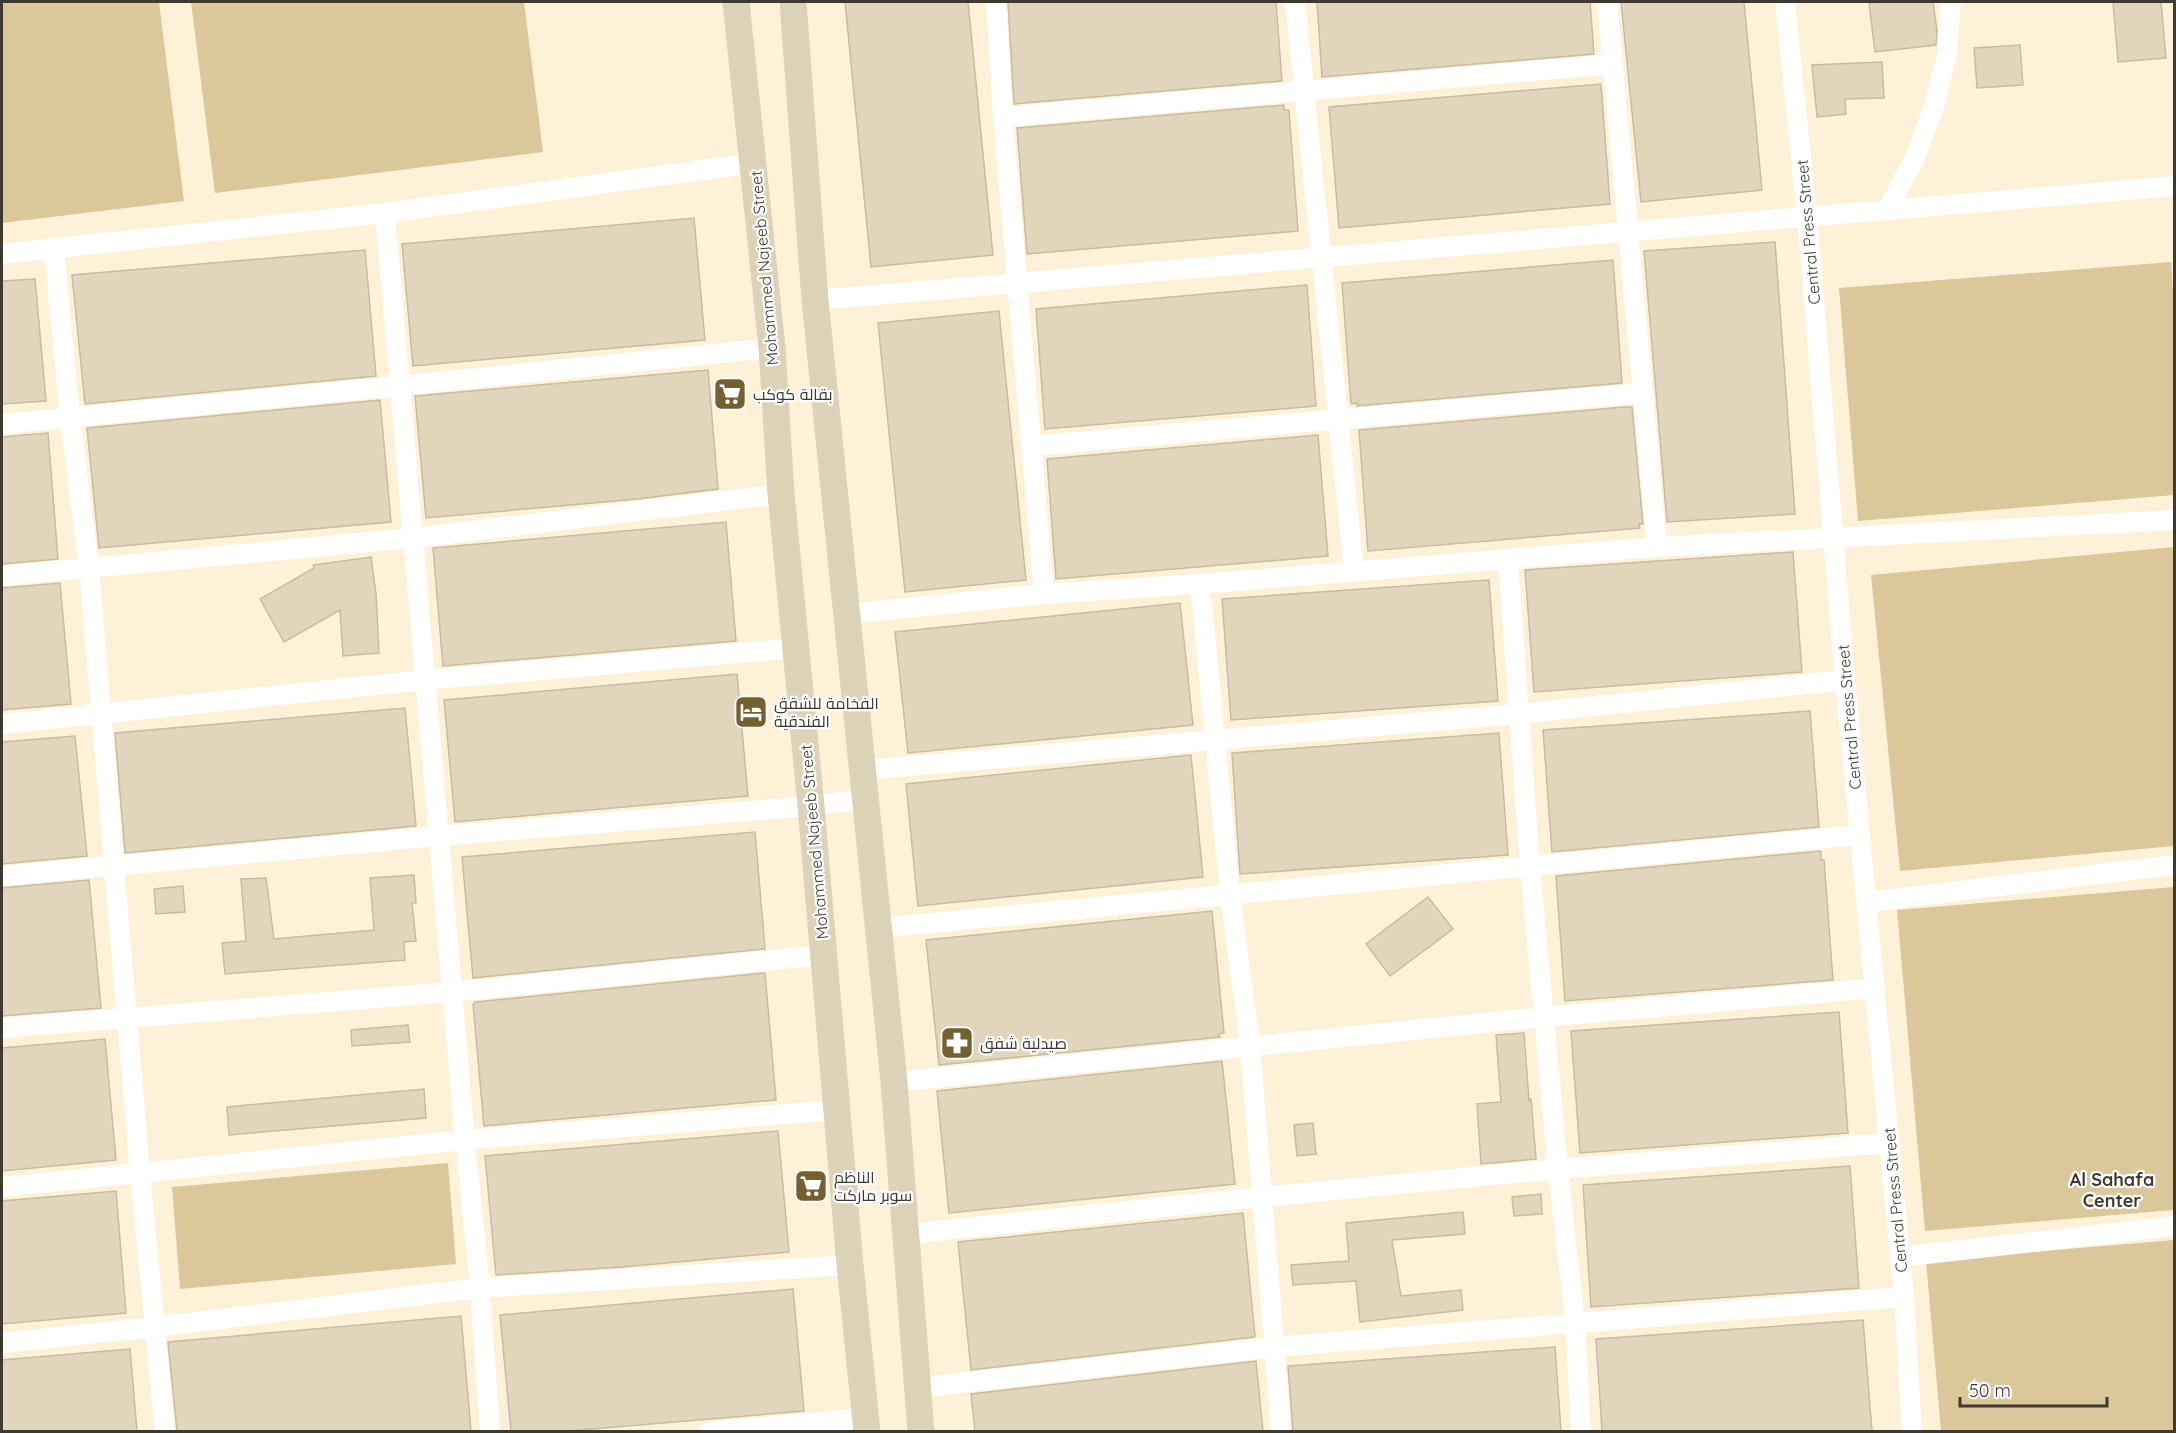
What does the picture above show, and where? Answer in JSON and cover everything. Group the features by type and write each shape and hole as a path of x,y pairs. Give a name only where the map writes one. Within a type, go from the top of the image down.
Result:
{"main road":[{"name":"Mohammed Najeeb Street","path":"736,2 772,348 781,494 797,648 850,1265 867,1425"},
{"path":"793,2 815,300 894,1082 921,1431"}],"street":[{"path":"996,2 1003,117 1044,594"},
{"path":"1295,2 1354,571"},
{"path":"1607,2 1657,547"},
{"name":"Central Press Street","path":"1785,2 1807,216 1859,835 1868,902 1904,1297 1912,1431"},
{"path":"1887,210 1914,160 1935,104 1947,54 1951,2"},
{"path":"1003,117 1613,64"},
{"path":"2,254 385,213 754,163"},
{"path":"815,300 2175,186"},
{"path":"385,213 438,836 480,1288 490,1431"},
{"path":"54,248 70,417 89,568 140,1173 165,1431"},
{"path":"2,424 399,387 772,348"},
{"path":"1032,446 1642,393"},
{"path":"2,576 412,538 781,494"},
{"path":"846,614 1044,594 1200,584 1657,547 2175,520"},
{"path":"1508,559 1530,868 1558,1169 1575,1322 1581,1431"},
{"path":"1200,584 1230,894 1250,1045 1281,1431"},
{"path":"2,724 425,680 797,648"},
{"path":"862,770 1519,714 1845,680"},
{"path":"2,876 438,836 811,806 864,799"},
{"path":"878,928 1530,868 1859,835"},
{"path":"1868,902 2175,865"},
{"path":"2,1028 452,992 823,955"},
{"path":"894,1082 1250,1045 1875,988"},
{"path":"2,1186 465,1140 836,1110"},
{"path":"907,1234 1558,1169 1889,1143"},
{"path":"1900,1257 2175,1226"},
{"path":"2,1343 480,1288 850,1265"},
{"path":"917,1388 1274,1347 1904,1297"},
{"path":"709,1431 867,1425"}],"shaded area":[{"path":"2,2 159,2 184,201 2,223"},
{"path":"191,2 524,2 543,152 215,193"},
{"path":"2171,262 2174,305 2174,495 1858,521 1839,288"},
{"path":"2174,547 2174,846 1900,871 1871,575"},
{"path":"2174,887 2174,1210 1925,1231 1897,910"},
{"path":"448,1163 456,1264 180,1289 172,1187"},
{"path":"2174,1240 2174,1431 1941,1431 1926,1261"}],"building":[{"path":"845,2 968,2 993,255 871,267"},
{"path":"1008,2 1276,2 1282,81 1014,104"},
{"path":"1317,2 1590,2 1594,54 1322,77"},
{"path":"1621,2 1744,2 1762,190 1641,202"},
{"path":"1933,2 1937,31 1936,45 1875,52 1869,3"},
{"path":"2113,2 2161,2 2166,58 2118,62"},
{"path":"2020,45 2023,85 1977,88 1974,48"},
{"path":"1882,62 1884,98 1845,99 1846,114 1817,117 1812,65"},
{"path":"1601,84 1610,204 1339,228 1329,107"},
{"path":"1284,105 1284,110 1289,110 1298,231 1027,254 1017,128"},
{"path":"694,218 705,340 413,366 402,244"},
{"path":"1775,242 1795,514 1667,522 1644,251"},
{"path":"365,250 376,376 85,404 72,275"},
{"path":"1613,260 1622,383 1357,406 1357,403 1351,404 1342,283"},
{"path":"35,279 46,401 2,404 2,281"},
{"path":"1307,285 1316,406 1045,429 1036,309"},
{"path":"999,311 1026,580 905,592 878,323"},
{"path":"708,370 718,489 637,499 426,518 415,396"},
{"path":"380,400 391,522 99,548 87,428"},
{"path":"1632,407 1643,524 1639,524 1640,528 1368,551 1359,430"},
{"path":"48,433 58,559 2,564 2,437"},
{"path":"1318,435 1328,556 1056,579 1047,459"},
{"path":"726,522 736,641 443,666 433,548"},
{"path":"1793,552 1802,672 1534,692 1525,570"},
{"path":"371,557 376,594 379,653 343,656 340,610 284,642 260,599 314,568 313,565"},
{"path":"1489,580 1498,701 1231,720 1222,599"},
{"path":"60,583 71,704 2,710 2,588"},
{"path":"1180,603 1193,725 908,753 895,632"},
{"path":"737,674 748,796 455,822 444,700"},
{"path":"405,708 416,826 125,853 115,733"},
{"path":"1810,711 1819,827 1552,852 1543,730"},
{"path":"1499,733 1508,855 1240,874 1232,753"},
{"path":"75,736 87,856 2,864 2,742"},
{"path":"1191,755 1203,877 918,906 906,784"},
{"path":"755,832 765,949 473,978 462,857"},
{"path":"1821,851 1821,860 1824,860 1833,980 1565,1001 1556,876"},
{"path":"414,875 416,903 412,903 416,941 404,942 405,960 225,974 222,943 246,941 241,879 266,878 274,939 374,930 370,878"},
{"path":"89,880 101,1008 2,1016 2,888"},
{"path":"183,886 185,912 156,914 154,889"},
{"path":"1428,897 1453,929 1390,976 1366,944"},
{"path":"1212,911 1224,1033 1219,1034 1220,1037 939,1065 926,940"},
{"path":"765,973 776,1100 484,1126 473,1004 475,1002"},
{"path":"1839,1012 1848,1133 1580,1153 1571,1031"},
{"path":"408,1025 410,1042 352,1046 351,1030"},
{"path":"1524,1033 1536,1159 1481,1164 1477,1104 1501,1102 1496,1035"},
{"path":"105,1039 116,1160 2,1171 2,1048"},
{"path":"1222,1061 1235,1184 949,1213 937,1091"},
{"path":"424,1089 426,1118 229,1135 227,1107"},
{"path":"1313,1123 1316,1154 1297,1156 1294,1125"},
{"path":"778,1131 789,1252 622,1267 496,1275 485,1156"},
{"path":"1850,1166 1859,1288 1591,1307 1583,1185"},
{"path":"116,1191 126,1313 2,1324 2,1201"},
{"path":"1541,1194 1542,1214 1514,1216 1512,1197"},
{"path":"1463,1212 1465,1234 1392,1240 1401,1296 1461,1290 1463,1310 1360,1322 1356,1281 1293,1285 1291,1265 1349,1261 1346,1223"},
{"path":"1243,1213 1254,1337 971,1370 958,1242"},
{"path":"793,1289 804,1411 568,1431 511,1431 500,1315"},
{"path":"461,1316 471,1431 177,1431 168,1342"},
{"path":"1863,1320 1872,1431 1602,1431 1596,1339"},
{"path":"1555,1347 1561,1431 1293,1431 1288,1366"},
{"path":"130,1349 137,1431 2,1431 2,1360"},
{"path":"1256,1361 1263,1431 975,1431 971,1394"}],"place":[{"name":"بقالة كوكب","path":"730,394"},
{"name":"الفخامة للشقق الفندقية","path":"751,712"},
{"name":"صيدلية شفق","path":"957,1043"},
{"name":"الناظم سوبر ماركت","path":"811,1186"}],"district":[{"name":"Al Sahafa Center","path":"2112,1189"}]}
